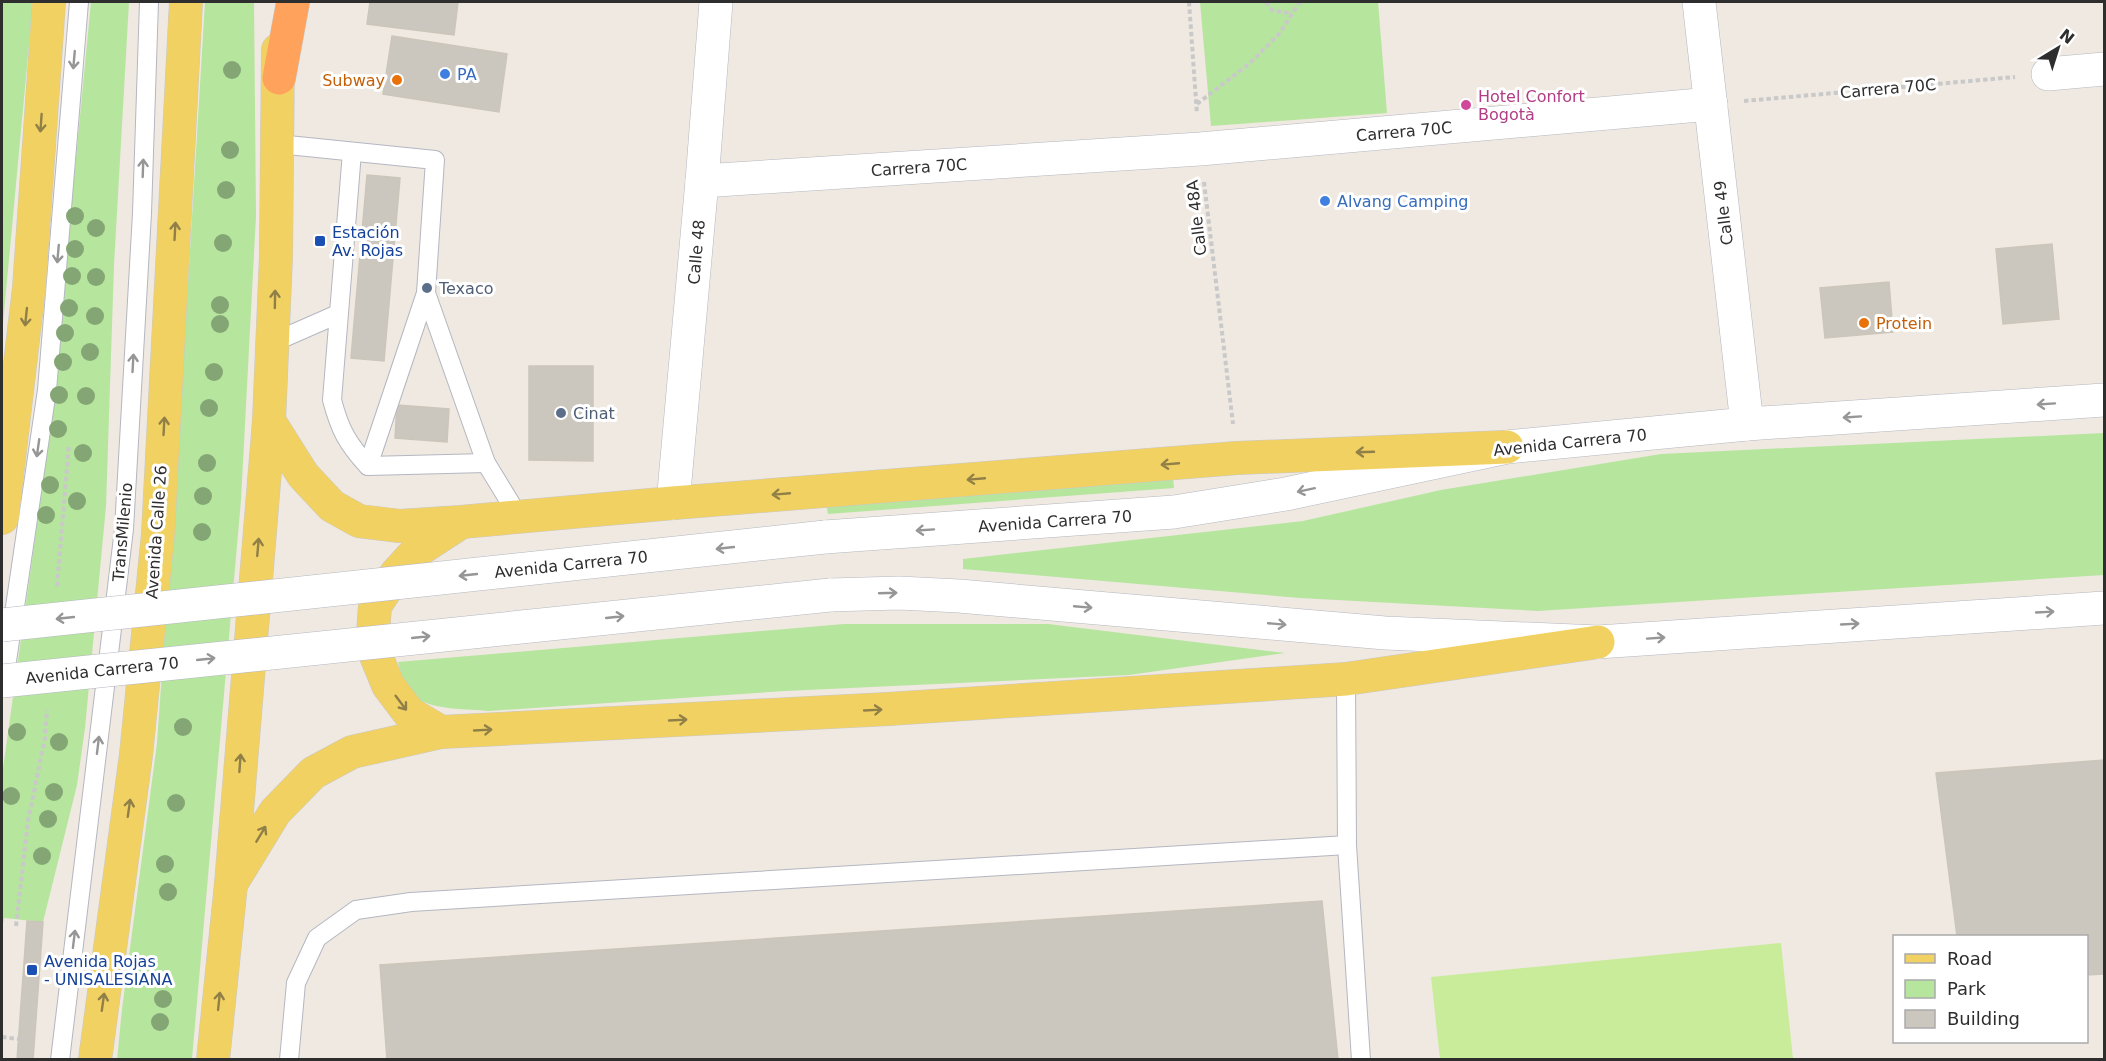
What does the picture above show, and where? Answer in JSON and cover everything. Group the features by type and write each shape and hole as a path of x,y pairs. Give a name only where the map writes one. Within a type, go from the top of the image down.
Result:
{"highway":[{"path":"279,78 293,2"}],"main road":[{"path":"2,518 29,288 49,2"},
{"name":"Avenida Calle 26","path":"95,1059 136,755 158,534 186,2"},
{"path":"213,1059 231,884 274,342 279,78 278,2"},
{"name":"Calle 48","path":"673,503 716,2"},
{"name":"Calle 49","path":"1699,2 1747,424"},
{"path":"2048,74 2104,69"},
{"name":"Carrera 70C","path":"702,181 1200,149 1711,104"},
{"name":"Avenida Carrera 70","path":"2,625 825,537 1174,512 1286,494 1507,447 1747,424 2104,400"},
{"path":"269,420 303,475 332,506 359,521 400,526 1237,458 1507,447"},
{"path":"441,732 409,713 388,685 372,646 372,636 375,606 396,574 417,551 461,522"},
{"name":"Avenida Carrera 70","path":"2,681 830,595 898,593 959,596 1385,633 1598,642 2104,608"},
{"path":"231,884 275,812 313,773 352,752 441,732 888,709 1346,679 1598,642"}],"lane":[{"path":"2,696 47,390 79,2"},
{"name":"TransMilenio","path":"60,1059 124,529 142,213 149,2"},
{"path":"278,144 435,160 426,293 368,466"},
{"path":"352,152 332,400 339,425 350,446 368,466 486,463"},
{"path":"426,293 486,463 519,517"},
{"path":"274,342 338,314"},
{"path":"1346,679 1347,845 1361,1059"},
{"path":"289,1059 296,982 317,938 356,910 411,902 1347,845"}],"path":[{"name":"Calle 48A","path":"1189,2 1200,149 1234,432"},
{"path":"1266,2 1273,11 1292,14"},
{"path":"1197,105 1249,64 1279,34 1300,2"},
{"name":"Carrera 70C","path":"1711,104 2048,74"},
{"path":"2,1037 19,1039"}],"green space":[{"path":"2,2 33,2 2,334"},
{"path":"91,2 129,2 114,265 106,506 85,728 77,785 43,922 4,918 2,929 2,776 49,438"},
{"path":"205,2 254,2 256,216 241,500 192,1059 117,1060 157,743 180,416"},
{"path":"1200,2 1378,2 1387,113 1211,126"},
{"path":"2104,433 2104,575 1538,611 1300,598 963,569 963,559 1303,521 1441,490 1661,454"},
{"path":"1173,477 1174,488 828,514 826,503"},
{"path":"844,624 1048,624 1285,653 1129,675 785,691 489,711 442,707 425,703 414,696 407,687 398,662"},
{"path":"1781,943 1793,1059 1440,1059 1431,977"}],"building":[{"path":"370,2 458,2 454,35 367,24"},
{"name":"PA","path":"392,36 507,54 499,112 383,94"},
{"path":"367,175 400,178 384,361 351,358"},
{"path":"2052,244 2059,319 2003,324 1996,249"},
{"path":"1889,282 1893,332 1825,338 1820,288"},
{"name":"Cinat","path":"529,366 593,366 593,461 529,460"},
{"path":"397,405 449,409 447,442 395,438"},
{"path":"2104,760 2104,974 2088,975 2088,935 1957,935 1936,773"},
{"path":"1322,901 1338,1060 387,1060 380,965"},
{"name":"Avenida Rojas - UNISALESIANA","path":"27,921 43,922 33,1060 17,1060"}],"place":[{"name":"PA","path":"445,74"},
{"name":"Subway","path":"397,80"},
{"name":"Hotel Confort Bogotà","path":"1466,105"},
{"name":"Alvang Camping","path":"1325,201"},
{"name":"Estación Av. Rojas","path":"320,241"},
{"name":"Texaco","path":"427,288"},
{"name":"Protein","path":"1864,323"},
{"name":"Cinat","path":"561,413"},
{"name":"Avenida Rojas - UNISALESIANA","path":"32,970"}]}
